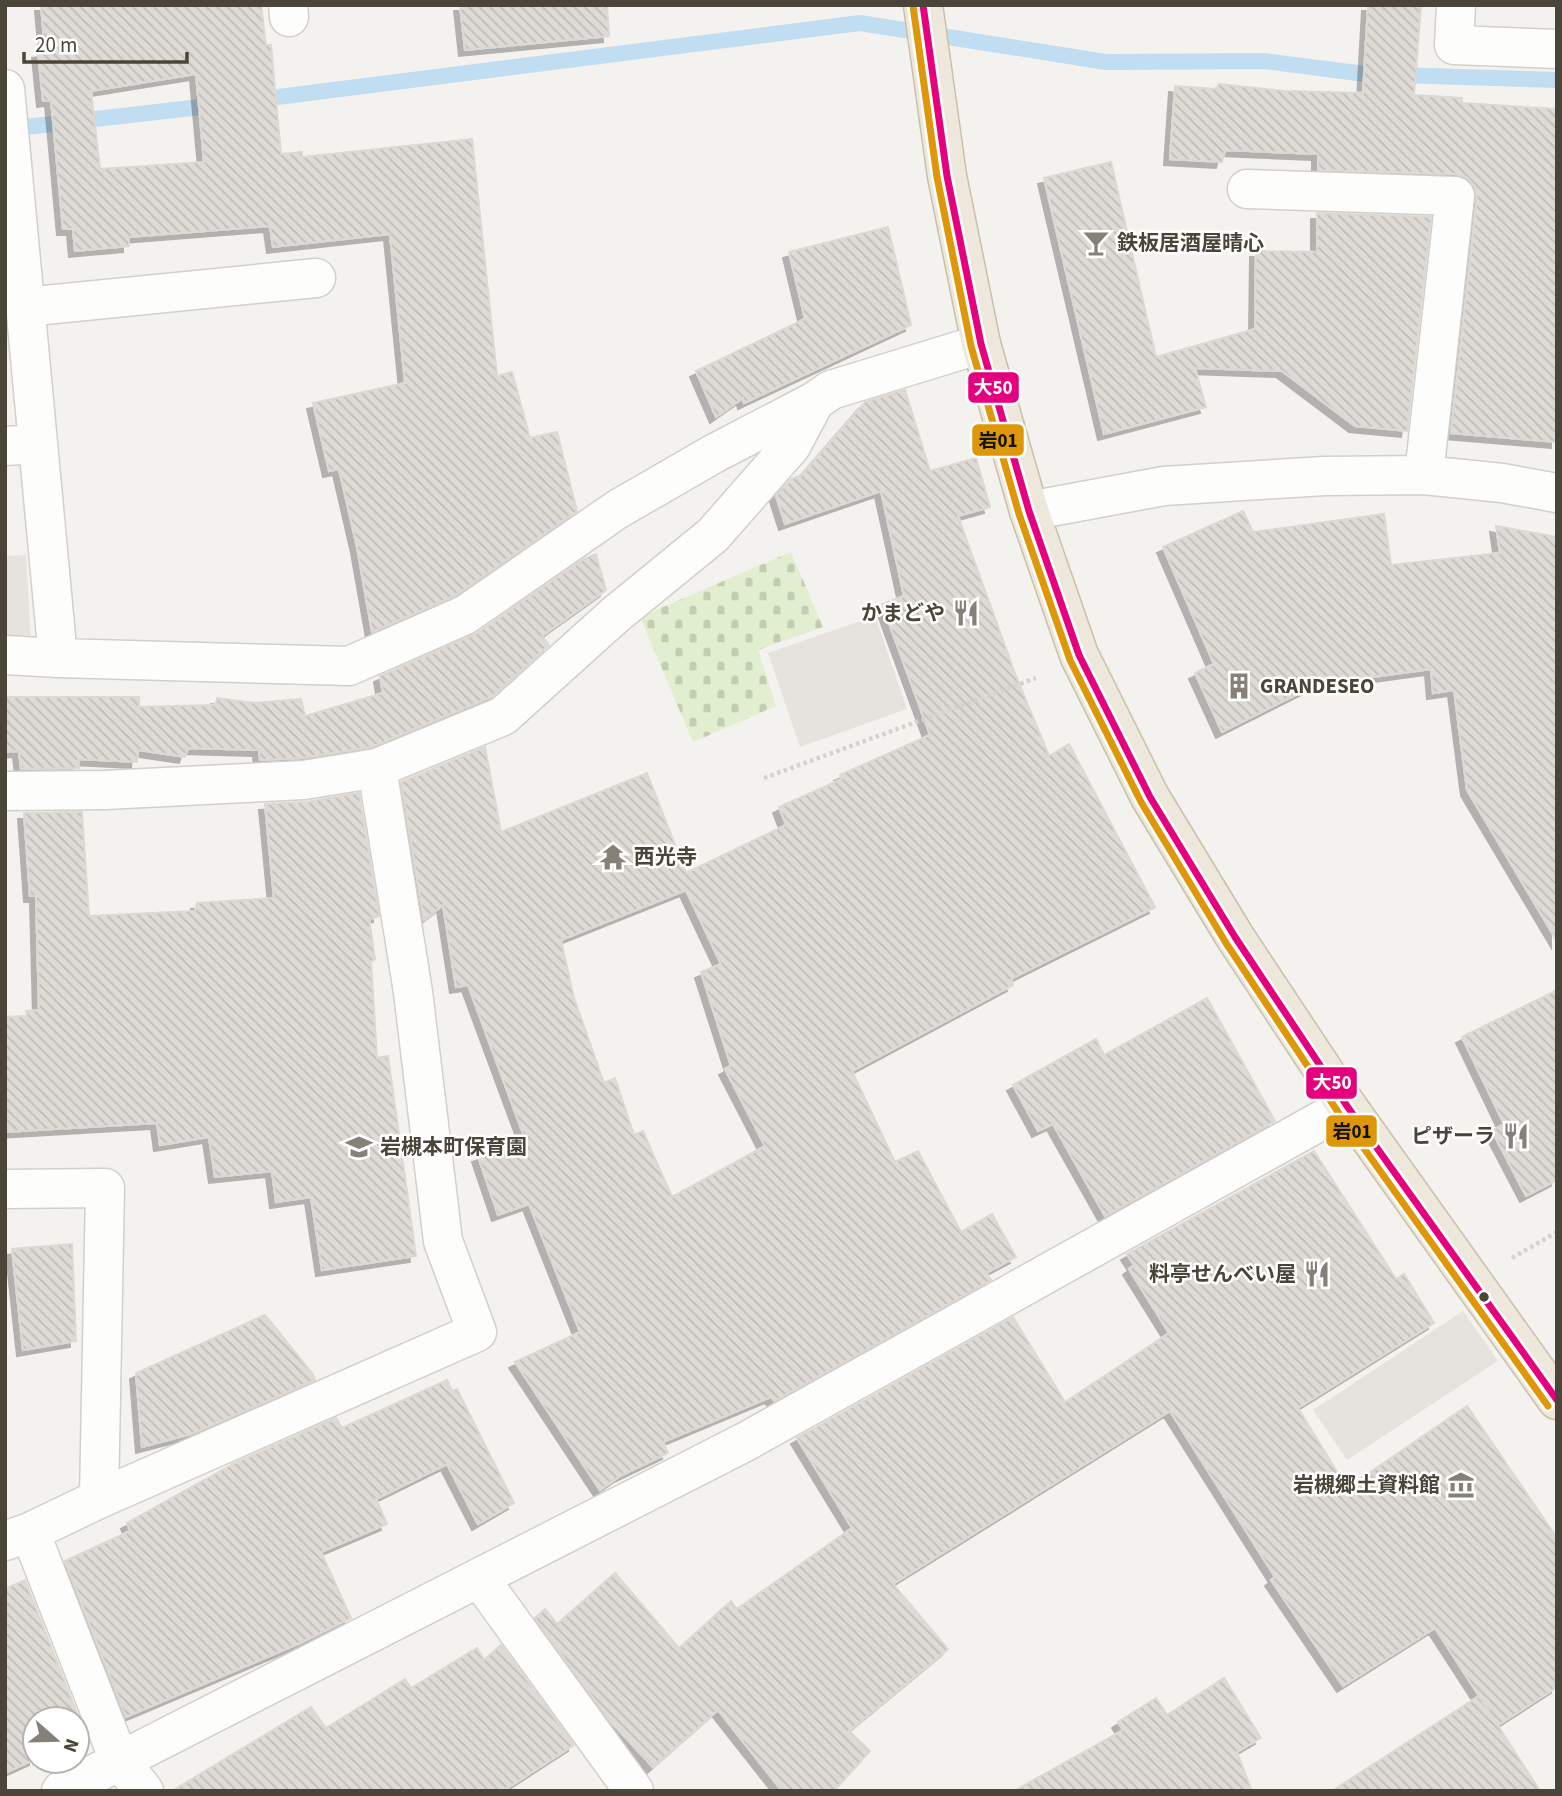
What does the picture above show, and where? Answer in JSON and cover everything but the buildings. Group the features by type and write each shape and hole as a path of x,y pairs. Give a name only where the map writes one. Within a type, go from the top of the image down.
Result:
{"highway":[{"path":"923,5 947,176 981,344 1029,510 1083,661 1150,797 1235,937 1347,1107 1557,1400"}],"street":[{"path":"1456,5 1454,45 1557,49"},
{"path":"6,102 25,307 22,445 58,658"},
{"path":"1247,189 1455,196 1424,475"},
{"path":"25,307 316,278"},
{"path":"5,654 58,658 349,666 465,615 618,509 831,390 981,344"},
{"path":"5,791 106,790 304,780 377,768 503,716 615,615 713,535 791,446 815,401"},
{"path":"1029,510 1164,486 1283,477 1424,475 1502,483 1557,493"},
{"path":"144,1791 119,1760 18,1537 477,1332 443,1241 413,992 377,768"},
{"path":"61,1791 745,1442 1347,1107"},
{"path":"5,1189 105,1188 99,1499"},
{"path":"480,1579 634,1791"}],"path":[{"path":"764,778 1083,661"}],"green space":[{"path":"791,552 823,627 758,650 776,706 693,742 640,617"}],"shaded area":[{"path":"26,555 31,640 5,639 5,556"},
{"path":"875,616 907,709 800,747 768,653"},
{"path":"1463,1311 1498,1361 1347,1460 1313,1410"}],"waterway":[{"path":"254,100 860,23 1106,62 1264,61 1365,74 1557,80"},
{"path":"8,129 218,105"}],"transit line":[{"name":"大50","path":"923,5 947,176 981,344 1029,511 1079,655 1150,797 1235,937 1347,1106 1557,1400"},
{"name":"岩01","path":"913,6 937,177 971,346 1019,514 1070,660 1141,802 1226,943 1338,1112 1548,1406"}],"place":[{"name":"鉄板居酒屋晴心","path":"1096,243"},
{"name":"かまどや","path":"966,613"},
{"name":"GRANDESEO","path":"1239,686"},
{"name":"西光寺","path":"613,857"},
{"name":"ピザーラ","path":"1516,1136"},
{"name":"岩槻本町保育園","path":"359,1147"},
{"name":"料亭せんべい屋","path":"1317,1274"},
{"name":"岩槻郷土資料館","path":"1461,1485"}]}
